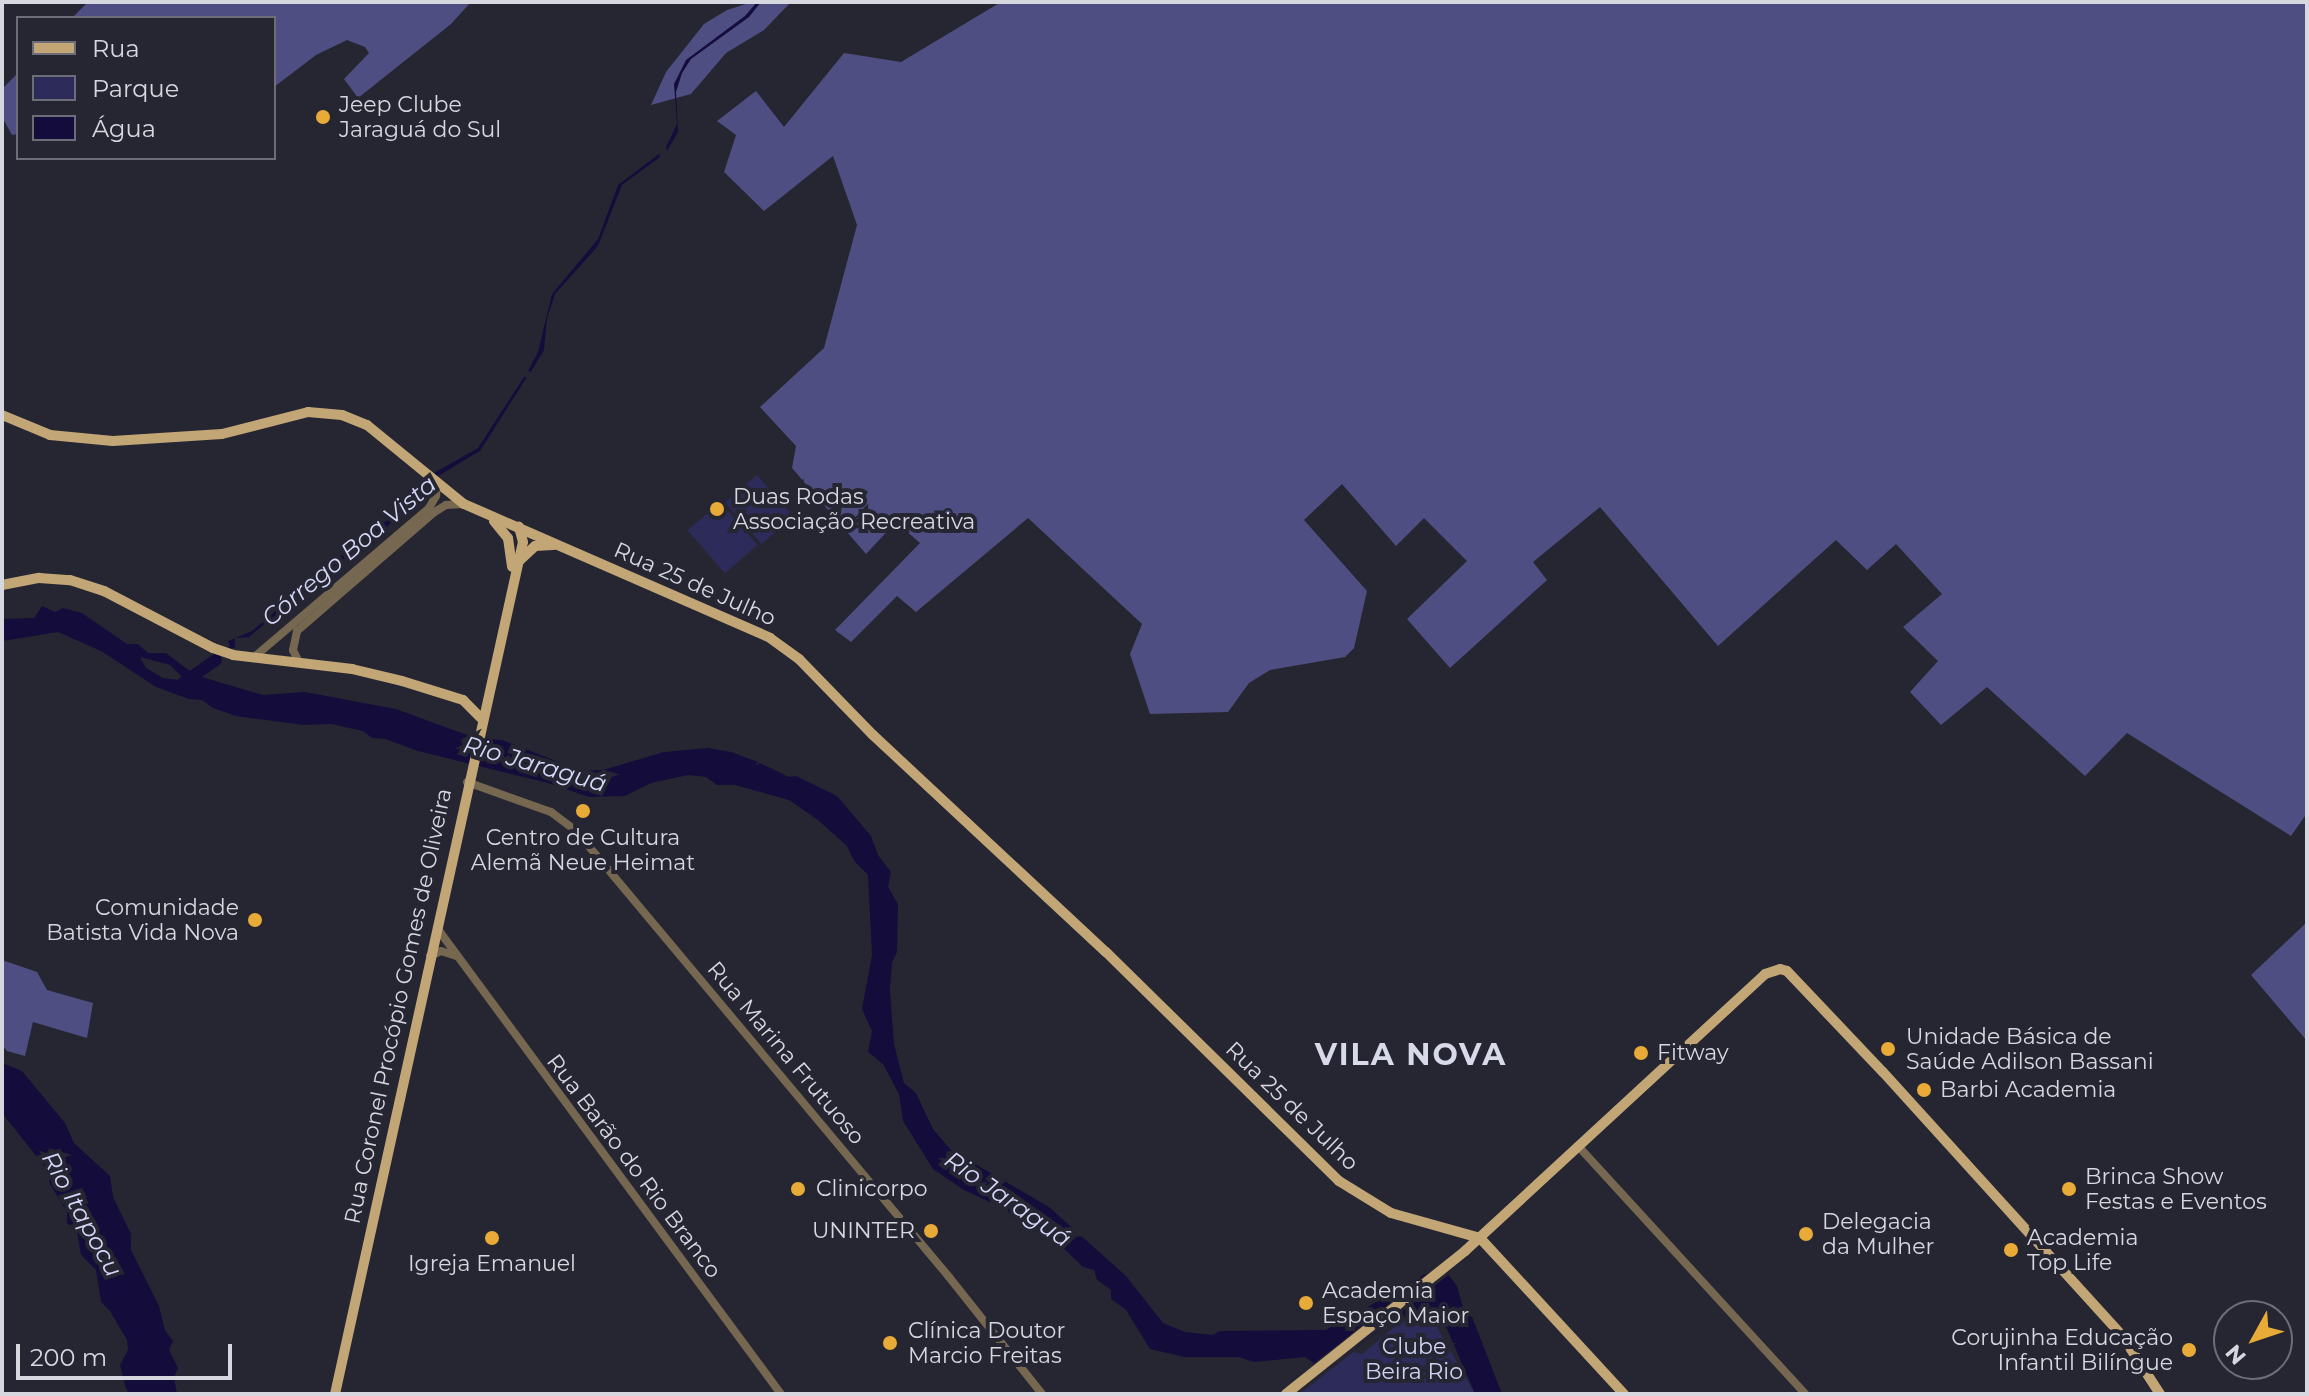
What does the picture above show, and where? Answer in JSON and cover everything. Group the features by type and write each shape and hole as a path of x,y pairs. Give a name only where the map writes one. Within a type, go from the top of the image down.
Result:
{"main road":[{"name":"Rua 25 de Julho","path":"2,415 50,435 115,441 206,436 308,412 335,413 367,425 433,482 464,504 785,648 883,745 1106,952 1339,1181 1391,1213 1480,1238"},
{"name":"Rua Coronel Procópio Gomes de Oliveira","path":"482,512 500,526 508,538 512,581"},
{"name":"Rua Coronel Procópio Gomes de Oliveira","path":"335,1394 489,681 523,538 519,527"},
{"path":"517,562 535,546 561,546"},
{"path":"2,585 54,578 85,584 213,648 253,658 364,672 463,700 480,722"},
{"path":"463,700 476,695 489,681"},
{"path":"1286,1394 1463,1253 1765,974 1776,969 1787,971 1923,1115 2129,1344 2160,1394"},
{"path":"1480,1238 1624,1394"}],"street":[{"path":"253,658 429,508 435,499 433,482"},
{"path":"299,662 293,650 297,631 433,513 446,505 464,504"},
{"name":"Rua Marina Frutuoso","path":"468,777 551,812 576,831 949,1277 1042,1394"},
{"name":"Rua Barão do Rio Branco","path":"436,926 781,1394"},
{"path":"430,956 445,951 459,959"},
{"path":"1579,1147 1805,1394"}],"green space":[{"path":"757,475 793,517 761,544 725,503"},
{"path":"720,502 757,545 725,573 688,530"},
{"name":"Clube Beira Rio","path":"1419,1314 1437,1327 1475,1394 1300,1394 1353,1352 1362,1354 1398,1324"}],"shaded area":[{"path":"88,2 471,2 451,24 358,98 344,79 369,53 365,47 347,40 316,55 276,85 276,16 74,16"},
{"path":"752,2 791,2 764,30 726,53 691,94 651,105 666,72 704,24 727,10"},
{"path":"1001,2 2307,2 2307,813 2291,836 2127,733 2085,776 1987,687 1941,725 1910,692 1938,661 1903,627 1942,594 1896,544 1867,570 1836,540 1718,646 1600,507 1533,562 1547,580 1450,668 1407,619 1467,561 1424,518 1396,546 1342,484 1304,520 1367,591 1354,648 1345,657 1270,670 1249,683 1228,712 1150,714 1130,654 1142,624 1028,518 916,612 897,596 851,642 835,630 920,543 896,522 866,554 792,468 796,446 760,407 824,348 857,225 833,156 764,211 724,172 736,135 717,121 756,91 784,127 844,53 901,62"},
{"path":"16,75 16,134 12,135 2,117 2,89"},
{"path":"2307,922 2307,1041 2251,975"},
{"path":"2,960 37,972 47,990 93,1003 87,1038 33,1022 25,1056 7,1051 2,1045"}],"water":[{"path":"757,2 761,2 749,17 691,59 682,73 676,92 678,132 667,151 677,124 674,84 686,60 745,16"},
{"path":"659,154 660,157 622,185 598,246 555,294 547,319 544,350 531,372 528,371 538,352 552,294 598,239 618,185"},
{"path":"524,377 527,377 480,451 438,476 434,473 478,448"},
{"path":"422,482 425,485 388,526 377,531 249,637 235,638 252,631 372,530 393,517"},
{"name":"Rio Jaraguá","path":"42,606 55,612 63,608 82,613 127,644 138,644 148,653 166,653 195,675 263,695 305,692 396,709 475,738 502,740 582,771 603,770 664,752 708,748 731,752 758,762 755,766 760,763 789,777 796,776 837,796 871,836 878,855 891,872 888,887 898,904 897,952 892,963 890,990 894,1044 904,1083 916,1093 933,1129 951,1150 1049,1207 1126,1276 1163,1323 1185,1332 1213,1335 1219,1331 1326,1330 1378,1301 1391,1302 1423,1275 1437,1270 1447,1273 1457,1286 1464,1311 1471,1314 1502,1394 1475,1394 1447,1329 1428,1311 1429,1316 1418,1313 1390,1322 1346,1356 1315,1364 1305,1357 1254,1362 1239,1357 1184,1357 1150,1349 1126,1310 1111,1299 1111,1290 1097,1280 1094,1270 1083,1267 1060,1245 1012,1217 1002,1202 990,1202 964,1190 933,1169 903,1121 899,1094 883,1064 868,1052 872,1031 862,1009 872,955 868,875 854,861 847,846 789,800 735,785 717,785 706,777 688,775 651,783 625,796 589,797 548,783 372,738 363,731 331,724 304,725 236,716 213,708 202,700 189,699 156,687 101,651 58,632 2,641 2,619 34,618","holes":["140,657 170,665 182,677 179,680 163,678 146,668"]},
{"path":"235,638 235,647 214,659 230,646 228,641"},
{"name":"Rio Itapocu","path":"2,1063 22,1071 65,1123 74,1143 110,1176 113,1197 131,1234 131,1250 159,1306 165,1330 173,1341 169,1350 178,1368 174,1377 177,1394 129,1394 126,1389 120,1365 128,1350 127,1340 101,1302 96,1270 81,1255 77,1232 67,1223 67,1212 50,1184 48,1171 2,1113"}],"pier":[{"path":"1442,1266 1452,1272 1335,1365 1322,1369 1311,1366 1435,1267"}],"waterway":[{"name":"Córrego Boa Vista","path":"183,683 216,660"}],"place":[{"name":"Jeep Clube Jaraguá do Sul","path":"323,117"},
{"name":"Duas Rodas Associação Recreativa","path":"717,509"},
{"name":"Centro de Cultura Alemã Neue Heimat","path":"583,811"},
{"name":"Comunidade Batista Vida Nova","path":"255,920"},
{"name":"Unidade Básica de Saúde Adilson Bassani","path":"1888,1049"},
{"name":"Fitway","path":"1641,1053"},
{"name":"Barbi Academia","path":"1924,1090"},
{"name":"Clinicorpo","path":"798,1189"},
{"name":"Brinca Show Festas e Eventos","path":"2069,1189"},
{"name":"UNINTER","path":"931,1231"},
{"name":"Delegacia da Mulher","path":"1806,1234"},
{"name":"Igreja Emanuel","path":"492,1238"},
{"name":"Academia Top Life","path":"2011,1250"},
{"name":"Academia Espaço Maior","path":"1306,1303"},
{"name":"Clínica Doutor Marcio Freitas","path":"890,1343"},
{"name":"Corujinha Educação Infantil Bilíngue","path":"2189,1350"}],"district":[{"name":"VILA NOVA","path":"1411,1055"}]}
